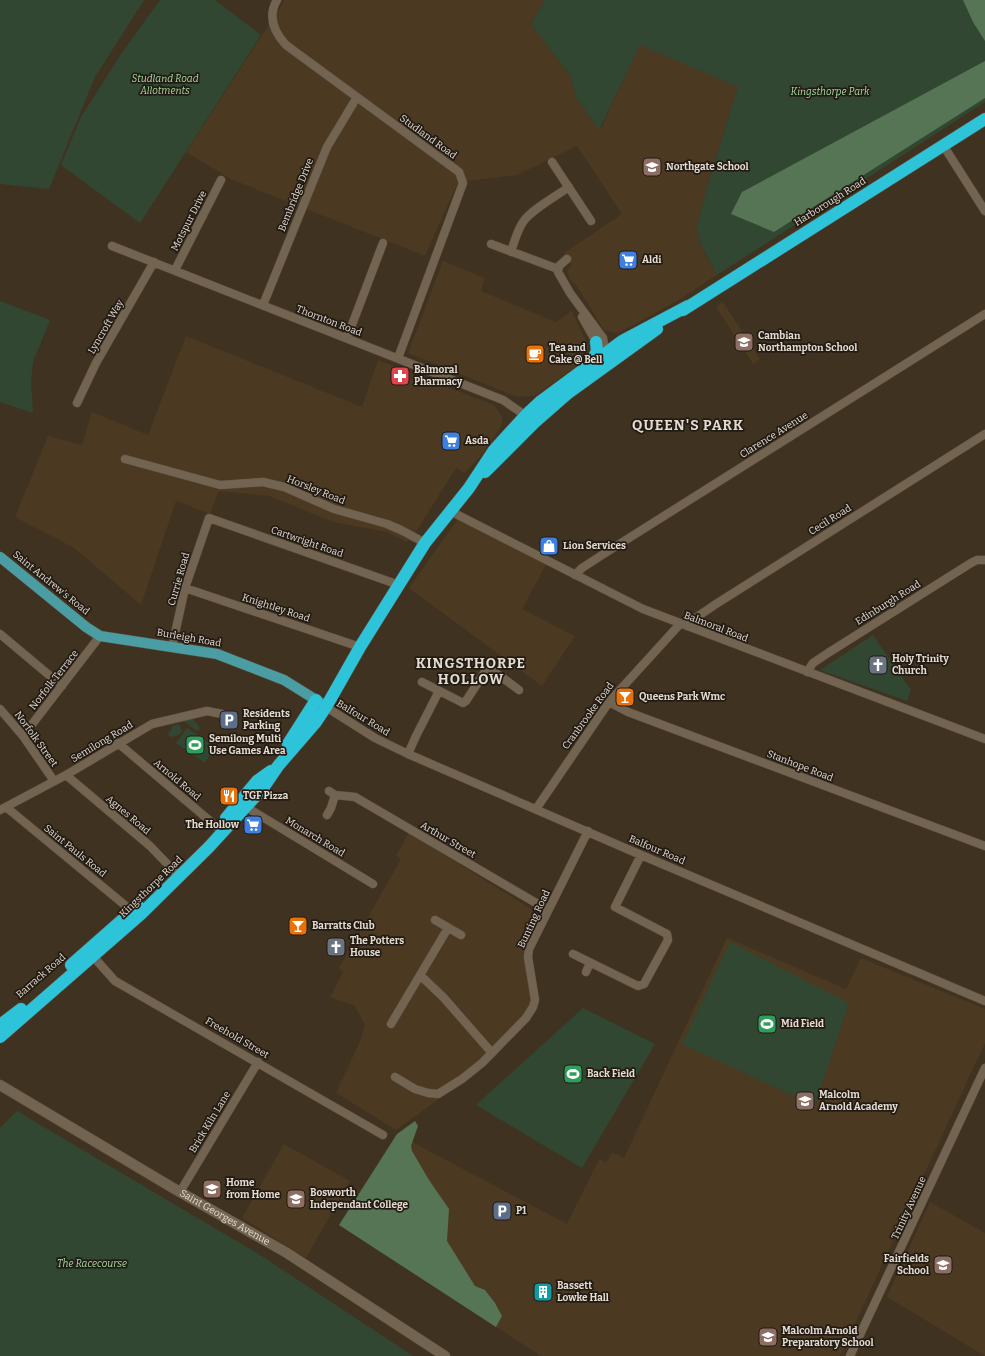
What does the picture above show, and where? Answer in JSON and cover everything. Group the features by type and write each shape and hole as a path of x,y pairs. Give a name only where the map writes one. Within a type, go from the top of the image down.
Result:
{"highway":[{"name":"Harborough Road","path":"596,366 626,345 985,119"},
{"path":"596,366 599,340 626,345"},
{"path":"530,418 533,414 575,385 586,380 605,353 610,356 626,345"},
{"name":"Kingsthorpe Road","path":"28,1013 132,911 220,829 246,807 263,788 278,766 316,722 321,703 360,647 425,543 469,488 494,450 530,418 541,401 596,366"},
{"name":"Kingsthorpe Road","path":"87,955 180,878 257,781 278,766"},
{"name":"Barrack Road","path":"0,1026 87,955"},
{"name":"Barrack Road","path":"0,1037 28,1013"}],"main road":[{"name":"Saint Andrew's Road","path":"0,557 86,627"},
{"name":"Burleigh Road","path":"86,627 100,636 217,654 284,680 321,703"}],"street":[{"name":"Studland Road","path":"278,0 272,12 272,20 278,36 286,45 459,172 463,183 398,358"},
{"name":"Bembridge Drive","path":"263,305 327,147 357,97"},
{"path":"943,145 985,211"},
{"path":"552,162 591,221"},
{"name":"Motspur Drive","path":"175,270 221,180"},
{"path":"511,252 524,221 533,212 569,188"},
{"path":"347,338 383,243"},
{"path":"491,244 558,269"},
{"name":"Thornton Road","path":"112,246 503,400 530,418"},
{"path":"567,259 558,269 560,276 599,340 605,353"},
{"name":"Lyncroft Way","path":"77,403 96,363 154,262"},
{"name":"Clarence Avenue","path":"575,575 582,568 602,555 985,314"},
{"name":"Cecil Road","path":"684,625 985,434"},
{"name":"Horsley Road","path":"125,459 220,485 262,482 284,487 340,510 387,524 425,543"},
{"name":"Balmoral Road","path":"450,511 643,609 985,739"},
{"name":"Cartwright Road","path":"209,518 399,585"},
{"name":"Currie Road","path":"172,647 185,588 209,518"},
{"name":"Edinburgh Road","path":"807,672 813,663 828,652 971,563 977,560 985,560"},
{"name":"Knightley Road","path":"185,588 360,647"},
{"name":"Cranbrooke Road","path":"536,809 609,702 684,625"},
{"path":"0,634 62,686"},
{"name":"Norfolk Terrace","path":"23,736 100,636"},
{"path":"422,682 463,703 466,701 488,667 519,690"},
{"path":"408,754 439,691"},
{"name":"Stanhope Road","path":"609,702 628,712 985,846"},
{"name":"Balfour Road","path":"321,703 375,738 408,754 985,1001"},
{"name":"Norfolk Street","path":"0,709 23,736 54,781"},
{"name":"Semilong Road","path":"3,809 66,775 152,724 208,711 222,714"},
{"name":"Arnold Road","path":"118,743 220,829"},
{"name":"Agnes Road","path":"66,775 150,846 175,872"},
{"name":"Arthur Street","path":"327,814 331,808 332,793 355,797 548,910"},
{"name":"Monarch Road","path":"246,807 373,884"},
{"name":"Saint Pauls Road","path":"3,809 132,911"},
{"name":"Bunting Road","path":"395,1077 415,1089 438,1094 477,1067 526,1018 533,1006 534,994 528,956 529,949 588,831"},
{"path":"573,954 638,986 644,984 668,940 667,934 615,907 641,854"},
{"path":"435,920 461,935"},
{"path":"391,1024 448,928"},
{"name":"Freehold Street","path":"87,955 115,981 383,1135"},
{"path":"586,972 590,963"},
{"path":"420,975 444,998 492,1053"},
{"name":"Brick Kiln Lane","path":"180,1192 258,1062"},
{"name":"Trinity Avenue","path":"850,1356 985,1068"},
{"name":"Saint Georges Avenue","path":"0,1085 180,1192 287,1253 445,1356"}],"shaded area":[{"path":"285,0 545,0 531,24 571,77 576,97 600,130 640,44 738,87 707,187 700,242 717,275 680,299 634,325 617,333 604,330 578,288 569,278 567,270 572,265 564,253 622,214 577,146 517,175 458,182 425,256 231,179 186,152"},
{"path":"443,261 485,278 481,291 556,322 572,311 588,345 588,358 539,393 533,396 517,397 408,353"},
{"name":"Cambian Northampton School","path":"723,302 760,359 753,364 716,307"},
{"path":"186,336 362,407 378,360 494,405 502,417 502,425 481,456 464,473 456,468 417,530 407,542 387,532 333,522 269,496 219,491 210,514 176,501 141,605 74,548 15,517 48,436 82,445 92,412 148,435"},
{"path":"460,516 548,561 522,609 575,636 542,686 409,588"},
{"path":"409,833 544,917 531,956 538,1005 532,1016 488,1063 396,1130 336,1093 361,1039 365,1025 355,1006 330,997 343,972 339,968 401,859 396,856"},
{"path":"727,938 846,989 861,958 985,1009 985,1043 840,1356 541,1356 339,1225 397,1134 567,1224 599,1159 606,1163 612,1152 624,1158"},
{"name":"Bosworth Independant College","path":"284,1144 350,1181 306,1258 242,1218"},
{"name":"Fairfields School","path":"930,1202 985,1233 985,1356 887,1297"}],"green space":[{"path":"0,0 144,0 95,77 49,189 0,184"},
{"name":"Studland Road Allotments","path":"160,0 215,0 261,35 140,223 61,165 81,117 121,54"},
{"name":"Kingsthorpe Park","path":"545,0 985,0 985,102 717,275 700,242 697,226 707,187 738,87 640,45 599,130 576,97 571,77 531,24"},
{"path":"963,0 985,0 985,41 973,22"},
{"path":"985,61 985,98 774,232 731,214 742,192"},
{"path":"0,301 50,320 33,362 31,381 33,413 0,402"},
{"path":"873,635 911,690 907,701 820,670"},
{"path":"191,717 200,728 197,731 181,719"},
{"path":"177,724 180,726 182,731 178,735 172,737 169,736 168,733 172,726"},
{"name":"Semilong Multi Use Games Area","path":"187,728 215,747 205,763 176,743"},
{"name":"Mid Field","path":"730,942 849,1003 815,1106 682,1044"},
{"name":"Back Field","path":"583,1008 655,1044 582,1168 476,1105"},
{"name":"The Racecourse","path":"17,1111 257,1253 413,1356 0,1356 0,1128"},
{"path":"415,1121 418,1126 411,1146 412,1151 429,1180 449,1209 447,1241 475,1286 485,1290 495,1303 502,1316 496,1327 339,1225 397,1134"}],"place":[{"name":"Northgate School","path":"652,167"},
{"name":"Aldi","path":"628,260"},
{"name":"Cambian Northampton School","path":"744,342"},
{"name":"Tea and Cake @ Bell","path":"535,354"},
{"name":"Balmoral Pharmacy","path":"400,376"},
{"name":"Asda","path":"451,441"},
{"name":"Lion Services","path":"549,546"},
{"name":"Holy Trinity Church","path":"878,665"},
{"name":"Queens Park Wmc","path":"625,697"},
{"name":"Residents Parking","path":"229,720"},
{"name":"Semilong Multi Use Games Area","path":"195,745"},
{"name":"TGF Pizza","path":"229,796"},
{"name":"The Hollow","path":"253,825"},
{"name":"Barratts Club","path":"298,926"},
{"name":"The Potters House","path":"336,947"},
{"name":"Mid Field","path":"767,1024"},
{"name":"Back Field","path":"573,1074"},
{"name":"Malcolm Arnold Academy","path":"805,1101"},
{"name":"Home from Home","path":"212,1189"},
{"name":"Bosworth Independant College","path":"296,1199"},
{"name":"P1","path":"502,1211"},
{"name":"Fairfields School","path":"943,1265"},
{"name":"Bassett Lowke Hall","path":"543,1292"},
{"name":"Malcolm Arnold Preparatory School","path":"768,1337"}],"district":[{"name":"QUEEN'S PARK","path":"688,425"},
{"name":"KINGSTHORPE HOLLOW","path":"471,672"}]}
